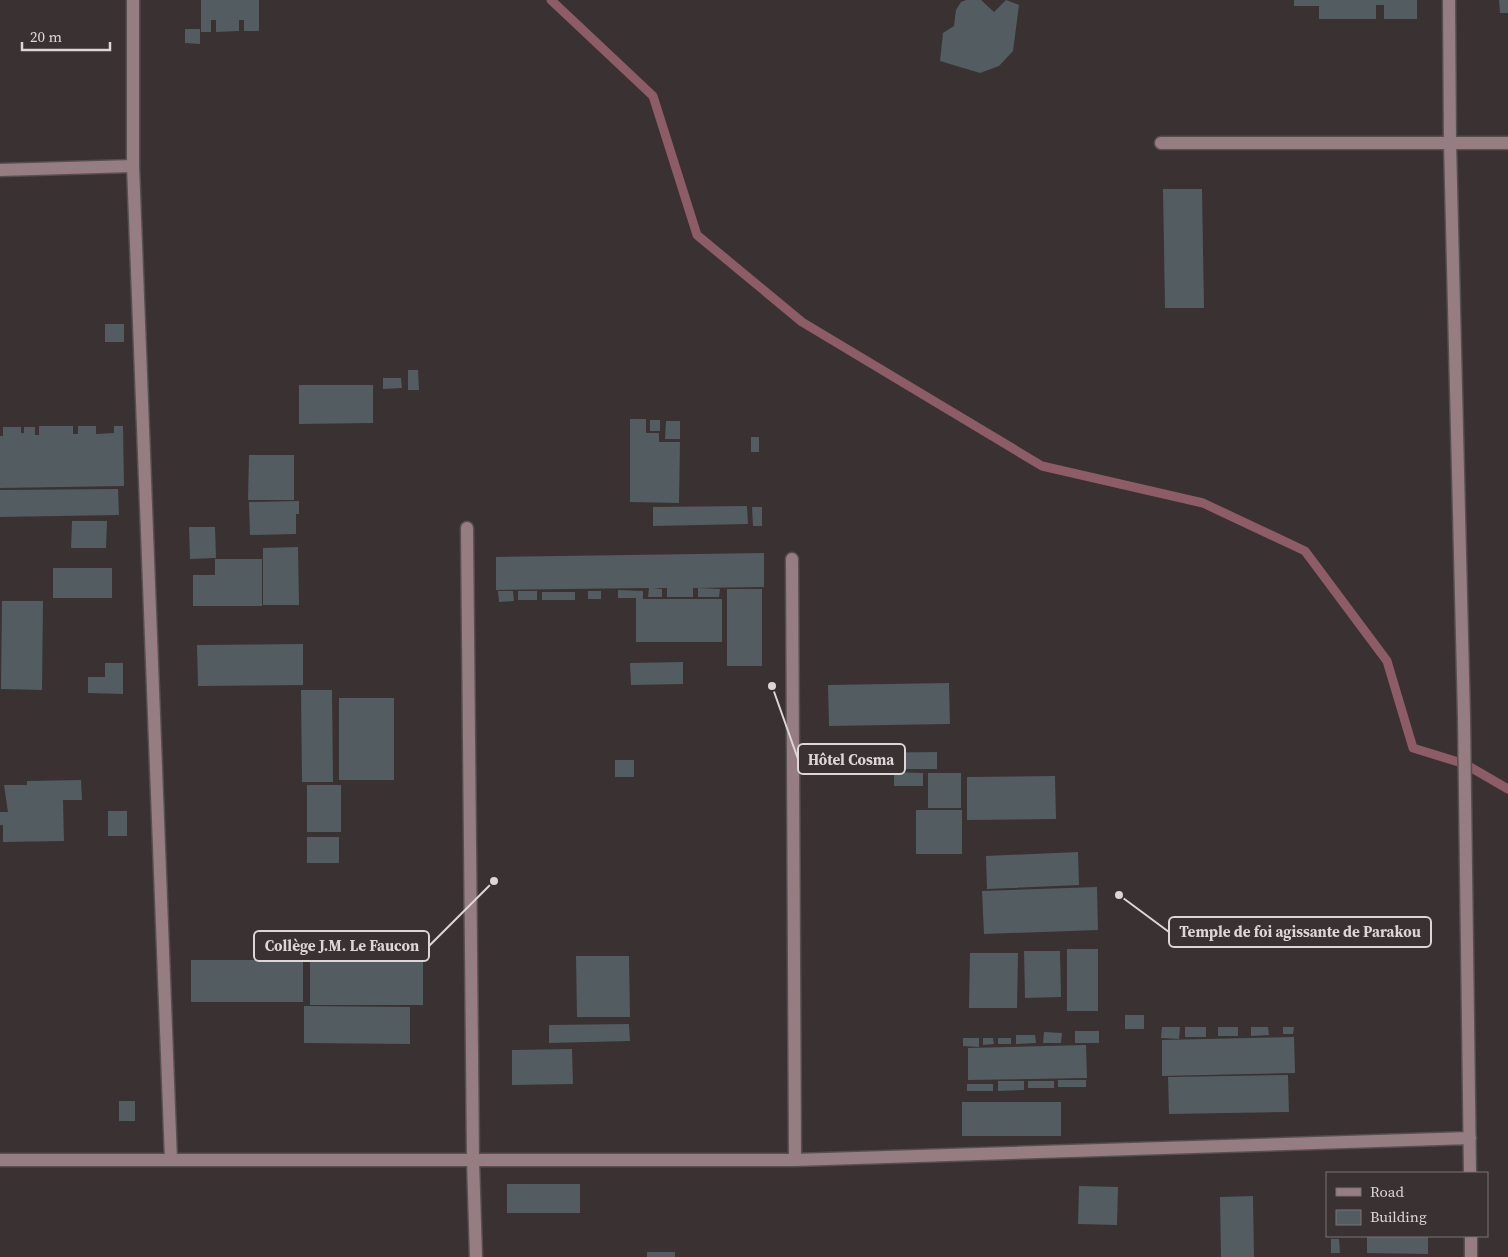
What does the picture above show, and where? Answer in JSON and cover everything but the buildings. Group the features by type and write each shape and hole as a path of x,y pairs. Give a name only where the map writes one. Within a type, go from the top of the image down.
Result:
{"street":[{"path":"133,0 133,166 170,1160"},
{"path":"1449,0 1450,143 1465,773 1470,1172"},
{"path":"1161,143 1508,143"},
{"path":"0,170 133,166"},
{"path":"467,528 473,1160 476,1257"},
{"path":"792,559 795,1160"},
{"path":"0,1160 795,1160 1470,1138"},
{"path":"1471,1237 1471,1257"}],"waterway":[{"path":"551,0 653,96 697,235 802,322 1042,466 1203,503 1305,551 1387,661 1413,748 1465,764 1508,789"}],"place":[{"name":"Hôtel Cosma","path":"772,686"},
{"name":"Collège J.M. Le Faucon","path":"494,881"},
{"name":"Temple de foi agissante de Parakou","path":"1119,895"}]}
